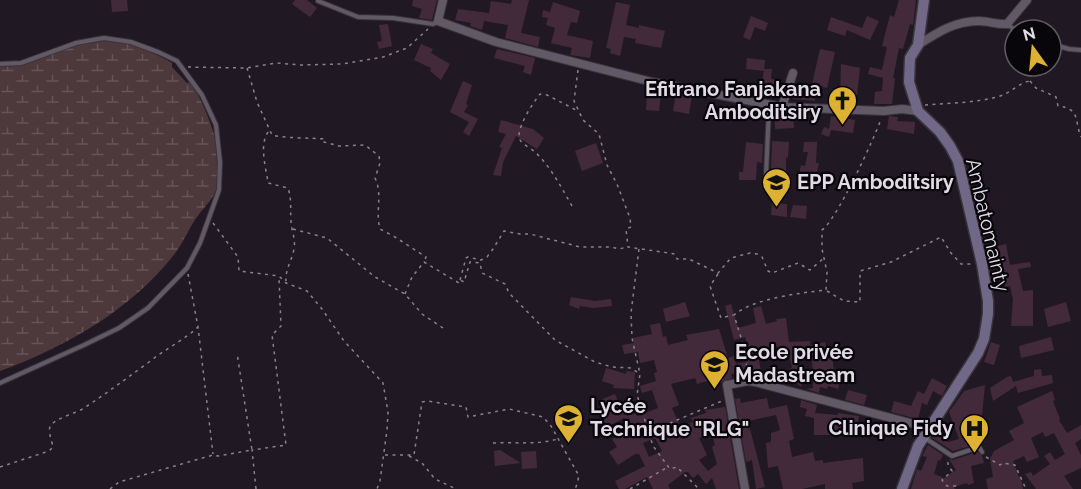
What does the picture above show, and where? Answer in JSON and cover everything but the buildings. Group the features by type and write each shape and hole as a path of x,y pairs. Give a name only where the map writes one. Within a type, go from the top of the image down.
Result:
{"main road":[{"name":"Ambatomainty","path":"902,489 918,446 971,364 984,339 988,314 981,264 958,161 940,132 918,111 909,82 910,58 918,45 924,0"}],"street":[{"path":"443,0 435,22 496,42 652,82 782,107 918,111"},
{"path":"1012,18 1027,0"},
{"path":"918,45 943,29 963,21 1003,24"},
{"path":"782,107 793,73"},
{"path":"745,489 727,385 748,381 926,433"}],"lane":[{"path":"318,1 358,17 435,22"},
{"path":"0,64 21,63 76,43 104,38 131,42 158,52 177,61 202,95 216,125 220,162 219,190 187,268 148,308 119,328 0,383"},
{"path":"1063,47 1081,50"},
{"path":"766,176 770,105"},
{"path":"926,433 951,456 979,447 982,452"}],"path":[{"path":"181,68 247,68 276,63 342,64 383,57 407,48 435,22"},
{"path":"579,63 574,101 583,120 599,134 607,165 630,218 631,227 626,229 628,247"},
{"path":"247,68 268,131 277,137 324,139 324,142 339,146 364,145 379,156 380,163 375,178 379,187 377,219 380,229 426,257 412,277 405,294"},
{"path":"1030,78 1036,88 1056,97 1058,106 1069,108 1075,113 1081,137"},
{"path":"933,104 997,98 1011,92 1022,82 1030,81"},
{"path":"572,206 551,170 521,142 519,135 529,110 540,94 547,95 577,110"},
{"path":"826,290 827,272 822,249 822,230 835,216 874,139 884,111"},
{"path":"268,131 264,137 268,183 288,188 291,197 291,222 295,241 294,252 285,276 286,283"},
{"path":"210,214 214,226 238,257 239,271 279,276 286,283 307,291 344,341 383,383 388,411 384,454 377,489"},
{"path":"293,229 327,238 375,277 405,294 422,314 442,328"},
{"path":"460,280 466,258 481,260 487,257 504,231 530,234 580,247 605,246 619,249 628,247 675,254 677,259 689,259 718,273"},
{"path":"825,258 810,270 798,263 772,273 768,271 762,257 757,254 731,258 710,286 721,318 783,296 826,290 844,301 860,302 860,271 891,261 941,237 961,264 981,264"},
{"path":"639,249 631,313 632,338 640,371 637,395 653,446 670,469 677,467 699,489"},
{"path":"424,262 459,283 460,280 464,282 470,262 480,263 482,273 505,284 509,293 555,340 595,362 640,371"},
{"path":"187,268 198,327 213,455"},
{"path":"110,489 119,482 213,455 286,445 272,335 281,326 279,276"},
{"path":"734,315 746,354 748,381"},
{"path":"0,467 49,451 53,447 49,429 52,424 80,411 150,361 183,341 198,327"},
{"path":"237,353 256,489"},
{"path":"648,432 728,399"},
{"path":"384,454 414,455 422,402 427,400 466,407 468,417 509,409 543,417 559,439 579,476 576,487 572,489"},
{"path":"493,443 525,441 541,444 559,439"},
{"path":"982,452 985,457 1000,465 1003,463 1015,465 1026,489"},
{"path":"408,455 417,459 435,479 456,489"},
{"path":"951,456 948,465 952,471 942,480 947,486 956,486 956,489"},
{"path":"630,489 668,467"}],"green space":[{"path":"108,40 133,45 157,55 172,63 172,67 187,83 192,82 214,133 219,159 217,187 176,252 140,291 97,324 73,338 0,371 0,66 23,65 71,46"}],"place":[{"name":"Efitrano Fanjakana Amboditsiry","path":"842,126"},
{"name":"EPP Amboditsiry","path":"776,208"},
{"name":"Ecole privée Madastream","path":"714,390"},
{"name":"Lycée Technique \"RLG\"","path":"569,444"},
{"name":"Clinique Fidy","path":"974,454"}]}
